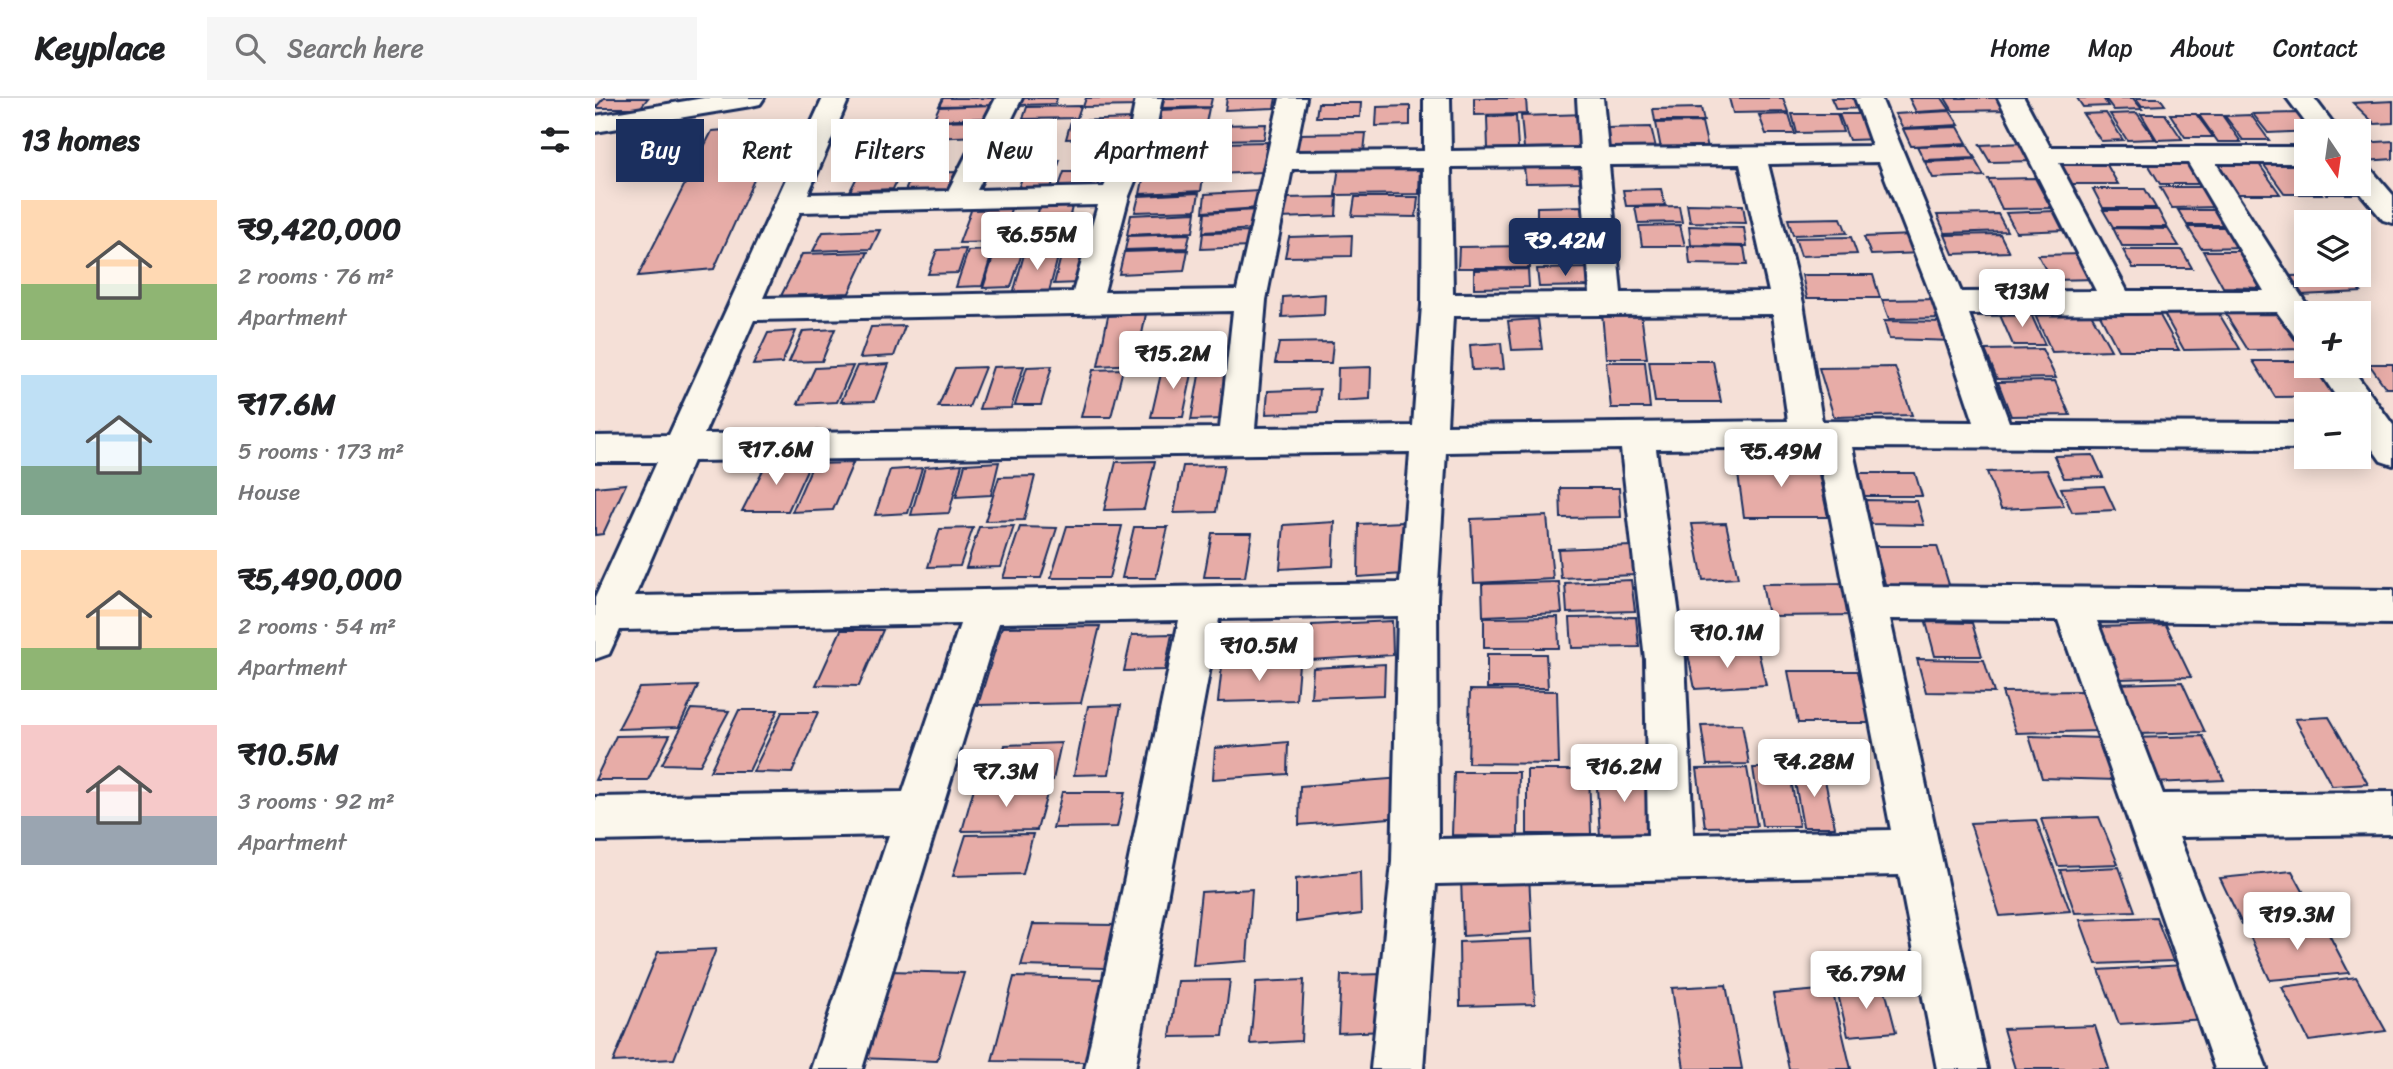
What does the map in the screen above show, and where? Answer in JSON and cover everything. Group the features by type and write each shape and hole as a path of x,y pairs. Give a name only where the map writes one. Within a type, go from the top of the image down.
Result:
{"street":[{"path":"595,124 751,98"},
{"path":"836,98 601,627 985,606 1418,598"},
{"path":"958,199 1009,98"},
{"path":"1086,303 1115,196 1143,129 1149,98"},
{"path":"1236,441 1250,300 1293,98"},
{"path":"1397,1069 1415,862 1418,598 1438,306 1437,98"},
{"path":"1590,98 1606,304"},
{"path":"1868,98 1951,303 1996,435"},
{"path":"2011,98 2117,302"},
{"path":"2300,98 2317,119"},
{"path":"1278,161 1889,154"},
{"path":"1752,155 1820,434 1867,602 1962,1069"},
{"path":"2042,155 2294,155"},
{"path":"2197,155 2294,312"},
{"path":"2371,187 2393,214"},
{"path":"790,203 1115,196"},
{"path":"743,309 1250,300"},
{"path":"1951,303 2286,301"},
{"path":"1438,306 1787,303"},
{"path":"2340,378 2382,440"},
{"path":"595,449 1820,434 2294,436"},
{"path":"1637,436 1665,659 1671,858"},
{"path":"1867,602 2393,607"},
{"path":"1110,1069 1202,603"},
{"path":"2072,605 2241,1069"},
{"path":"836,1069 985,606"},
{"path":"595,819 918,813"},
{"path":"2148,816 2391,817"},
{"path":"1415,862 1919,852"}],"building":[{"path":"604,98 648,98 640,108 595,108"},
{"path":"943,98 993,98 991,105 939,106"},
{"path":"1021,98 1057,98 1055,104 1018,105"},
{"path":"1086,98 1142,98 1140,106 1083,107"},
{"path":"1164,98 1212,98 1210,107 1162,108"},
{"path":"1227,98 1276,98 1274,108 1225,110"},
{"path":"1474,98 1526,98 1527,114 1474,115"},
{"path":"1729,98 1783,98 1788,112 1733,113"},
{"path":"1831,98 1863,98 1867,108 1836,109"},
{"path":"1909,98 1942,98 1950,110 1916,112"},
{"path":"1945,98 2005,98 2012,110 1953,111"},
{"path":"2077,98 2103,98 2108,106 2083,107"},
{"path":"2105,98 2133,98 2142,109 2114,110"},
{"path":"2136,98 2160,98 2165,105 2142,106"},
{"path":"2393,101 2393,123 2375,124 2353,103"},
{"path":"1318,103 1361,103 1360,117 1316,117"},
{"path":"992,105 987,118 933,119 939,107"},
{"path":"1081,106 1077,118 1023,119 1027,107"},
{"path":"1410,106 1410,125 1376,126 1377,107"},
{"path":"1209,108 1207,119 1158,119 1160,110"},
{"path":"1701,108 1704,121 1655,121 1653,109"},
{"path":"1950,111 1959,125 1903,128 1895,114"},
{"path":"2106,113 2123,140 2101,141 2083,114"},
{"path":"2137,113 2155,139 2127,140 2110,114"},
{"path":"2299,113 2304,119 2294,119 2294,132 2268,133 2253,114"},
{"path":"1587,114 1592,147 1524,148 1521,116"},
{"path":"1789,114 1795,134 1766,134 1759,115"},
{"path":"1792,114 1837,114 1843,132 1797,133"},
{"path":"1839,114 1870,114 1880,139 1849,140"},
{"path":"2141,114 2165,114 2182,139 2157,140"},
{"path":"2170,114 2196,114 2213,137 2185,137"},
{"path":"2199,115 2222,115 2241,142 2218,142"},
{"path":"2251,115 2269,140 2243,140 2225,116"},
{"path":"1516,116 1518,148 1488,149 1487,117"},
{"path":"963,120 963,137 949,137 949,121"},
{"path":"1071,121 1071,139 1066,139"},
{"path":"1702,122 1708,148 1661,149 1656,123"},
{"path":"1266,124 1264,139 1232,140 1232,125"},
{"path":"1651,127 1656,148 1609,149 1605,128"},
{"path":"1958,127 1967,143 1911,146 1903,129"},
{"path":"712,131 718,131 718,182 753,182 714,269 638,276 686,182 704,182 704,147"},
{"path":"1366,133 1364,151 1292,151 1295,134"},
{"path":"2393,141 2393,159 2371,161 2371,142"},
{"path":"1267,142 1263,172 1232,173 1232,143"},
{"path":"2025,143 2035,161 1990,162 1980,145"},
{"path":"1967,145 1975,158 1924,160 1917,146"},
{"path":"1975,160 1984,176 1933,178 1925,162"},
{"path":"2060,164 2107,165 2118,184 2070,184"},
{"path":"2148,164 2189,164 2202,184 2160,184"},
{"path":"2218,164 2259,164 2280,194 2238,194"},
{"path":"1420,165 1419,194 1335,195 1339,166"},
{"path":"2264,165 2294,165 2294,194 2285,194"},
{"path":"1580,166 1582,182 1526,183 1524,168"},
{"path":"949,172 959,172 951,190 905,191 909,182 949,182"},
{"path":"1064,172 1071,172 1071,182 1099,182 1097,189 1058,189"},
{"path":"2035,178 2051,208 2002,209 1988,179"},
{"path":"854,182 896,182 893,189 850,191"},
{"path":"1021,182 1053,182 1051,188 1018,189"},
{"path":"1143,182 1202,182 1201,191 1140,194"},
{"path":"2160,187 2205,187 2218,207 2172,208"},
{"path":"1661,189 1665,205 1626,206 1623,190"},
{"path":"2093,189 2145,189 2156,208 2103,208"},
{"path":"1259,191 1258,208 1203,212 1205,194"},
{"path":"1199,193 1196,210 1135,212 1139,196"},
{"path":"1337,197 1336,216 1280,218 1283,198"},
{"path":"1355,197 1418,197 1416,217 1352,216"},
{"path":"1073,203 1062,247 1028,249 1040,205"},
{"path":"1687,204 1743,205 1746,223 1690,222"},
{"path":"1012,206 1000,242 959,243 972,208"},
{"path":"1585,206 1586,222 1537,222 1537,207"},
{"path":"1679,206 1682,222 1638,223 1635,207"},
{"path":"1257,210 1256,229 1203,232 1205,213"},
{"path":"2103,210 2158,210 2167,227 2113,227"},
{"path":"2178,210 2221,210 2231,225 2187,225"},
{"path":"2055,211 2066,230 2016,232 2006,213"},
{"path":"1196,212 1193,232 1127,235 1131,215"},
{"path":"1998,214 2007,231 1945,233 1937,215"},
{"path":"1841,218 1847,233 1793,235 1788,219"},
{"path":"1538,224 1586,224 1587,243 1538,243"},
{"path":"1680,225 1685,246 1642,246 1639,226"},
{"path":"1689,226 1744,228 1747,246 1691,245"},
{"path":"2188,227 2232,227 2245,247 2201,248"},
{"path":"2113,228 2168,229 2179,246 2122,246"},
{"path":"880,230 871,249 813,251 823,232"},
{"path":"1253,232 1250,247 1201,249 1203,233"},
{"path":"1190,234 1187,248 1125,250 1128,236"},
{"path":"2000,234 2009,252 1953,254 1945,235"},
{"path":"1352,235 1351,256 1285,257 1289,237"},
{"path":"1913,235 1921,253 1871,255 1864,237"},
{"path":"1851,237 1857,254 1801,256 1795,238"},
{"path":"1529,246 1530,268 1458,268 1459,247"},
{"path":"1688,246 1744,247 1747,265 1690,264"},
{"path":"966,249 958,273 928,274 937,250"},
{"path":"1060,249 1049,292 1013,294 1025,251"},
{"path":"993,250 982,286 956,287 968,251"},
{"path":"1023,250 1011,287 983,288 995,251"},
{"path":"1188,250 1184,271 1119,274 1124,252"},
{"path":"2123,250 2182,250 2192,268 2133,268"},
{"path":"2203,251 2239,251 2262,288 2223,287"},
{"path":"868,252 849,293 781,296 802,254"},
{"path":"2084,254 2097,279 2051,280 2038,255"},
{"path":"1087,255 1080,283 1054,284 1061,256"},
{"path":"1590,268 1592,286 1539,287 1537,269"},
{"path":"1528,269 1529,287 1474,288 1474,270"},
{"path":"1802,275 1873,275 1880,298 1807,298"},
{"path":"2287,276 2294,276 2294,286"},
{"path":"2295,287 2357,287 2361,292 2301,295"},
{"path":"1325,294 1324,315 1282,317 1283,297"},
{"path":"1941,299 1949,318 1889,319 1882,300"},
{"path":"2030,312 2045,345 2013,345 1999,313"},
{"path":"2090,312 2111,350 2052,352 2034,313"},
{"path":"2158,312 2179,350 2118,350 2099,313"},
{"path":"2163,312 2218,312 2240,349 2184,350"},
{"path":"2286,312 2294,323 2294,349 2248,350 2225,313"},
{"path":"1602,313 1641,313 1647,358 1606,358"},
{"path":"1146,314 1136,364 1098,366 1108,316"},
{"path":"1538,319 1542,349 1512,350 1508,321"},
{"path":"1884,321 1949,322 1955,341 1889,339"},
{"path":"905,326 894,356 860,358 871,327"},
{"path":"835,329 822,361 789,362 803,331"},
{"path":"796,331 782,363 753,365 768,333"},
{"path":"1333,342 1331,363 1275,363 1279,343"},
{"path":"1501,343 1504,369 1472,370 1470,345"},
{"path":"2042,349 2056,378 1997,379 1985,350"},
{"path":"1649,361 1713,361 1721,402 1655,402"},
{"path":"2253,361 2294,361 2294,378 2331,378 2340,392 2294,392 2294,397 2275,397"},
{"path":"1606,362 1645,362 1650,408 1611,408"},
{"path":"1233,363 1225,419 1191,420 1201,364"},
{"path":"889,364 875,401 841,402 857,366"},
{"path":"1194,364 1183,417 1151,417 1163,365"},
{"path":"2371,364 2393,364 2393,388 2386,388"},
{"path":"853,366 837,402 798,404 815,368"},
{"path":"1024,366 1011,408 979,409 993,367"},
{"path":"1052,366 1041,405 1015,405 1027,367"},
{"path":"985,367 969,407 938,407 955,368"},
{"path":"1371,367 1370,399 1337,401 1338,368"},
{"path":"1895,367 1912,415 1834,417 1819,368"},
{"path":"1123,369 1111,417 1081,417 1093,370"},
{"path":"2055,381 2070,415 2011,416 1998,382"},
{"path":"1320,389 1318,412 1266,414 1268,391"},
{"path":"2093,455 2103,477 2064,478 2054,456"},
{"path":"1736,460 1816,460 1828,517 1744,517"},
{"path":"1155,461 1144,509 1104,510 1116,462"},
{"path":"999,462 991,495 956,497 965,464"},
{"path":"810,463 788,511 742,511 766,464"},
{"path":"853,463 833,510 792,512 813,464"},
{"path":"962,464 949,513 911,515 925,467"},
{"path":"1224,465 1216,512 1174,513 1183,466"},
{"path":"922,468 908,513 875,515 890,470"},
{"path":"2047,470 2064,506 2001,509 1987,472"},
{"path":"1858,473 1915,473 1922,496 1864,496"},
{"path":"1035,476 1024,520 985,521 999,477"},
{"path":"626,484 603,534 595,535 595,487"},
{"path":"2104,486 2115,510 2072,512 2061,488"},
{"path":"1560,488 1619,488 1621,517 1561,518"},
{"path":"1865,500 1917,501 1924,525 1871,524"},
{"path":"1547,516 1553,579 1474,583 1471,519"},
{"path":"1335,522 1333,566 1280,569 1284,525"},
{"path":"1403,522 1404,574 1358,577 1359,524"},
{"path":"1726,523 1738,578 1703,580 1692,524"},
{"path":"1014,526 1001,567 966,568 979,527"},
{"path":"1067,526 1122,526 1109,578 1051,578"},
{"path":"1020,527 1057,528 1041,578 1003,578"},
{"path":"1134,527 1168,527 1156,578 1122,578"},
{"path":"973,528 960,566 928,567 940,529"},
{"path":"1212,533 1252,533 1245,577 1204,577"},
{"path":"1631,546 1635,575 1561,578 1558,549"},
{"path":"1875,546 1937,546 1951,591 1887,591"},
{"path":"1631,580 1635,611 1567,613 1565,583"},
{"path":"1559,582 1562,613 1483,616 1482,584"},
{"path":"1854,583 1862,615 1768,616 1762,584"},
{"path":"1558,617 1559,648 1484,648 1484,618"},
{"path":"1636,617 1639,647 1572,648 1570,618"},
{"path":"1392,621 1393,655 1310,660 1312,625"},
{"path":"1926,622 1972,623 1982,656 1935,656"},
{"path":"2166,625 2191,677 2119,679 2098,627"},
{"path":"1100,626 1081,703 978,705 1002,627"},
{"path":"1306,629 1303,661 1234,663 1238,631"},
{"path":"841,630 883,630 859,686 816,685"},
{"path":"1172,634 1165,670 1124,671 1132,635"},
{"path":"1758,651 1766,685 1695,689 1688,654"},
{"path":"1487,654 1546,654 1548,688 1487,688"},
{"path":"1917,659 1984,660 1994,693 1926,692"},
{"path":"1299,664 1296,700 1218,702 1222,666"},
{"path":"1385,664 1384,695 1311,698 1313,668"},
{"path":"1788,671 1858,671 1870,723 1798,723"},
{"path":"2182,682 2205,732 2139,734 2117,684"},
{"path":"698,686 679,727 618,729 639,688"},
{"path":"1470,690 1557,691 1559,764 1468,763"},
{"path":"2083,691 2099,731 2016,733 2002,692"},
{"path":"1121,705 1109,774 1074,775 1088,706"},
{"path":"691,709 729,711 700,765 662,764"},
{"path":"739,710 778,710 749,771 710,771"},
{"path":"782,712 818,712 792,773 753,772"},
{"path":"2329,717 2368,784 2332,786 2295,719"},
{"path":"1742,724 1749,764 1707,765 1701,725"},
{"path":"670,735 648,780 595,780 616,736"},
{"path":"2029,736 2103,738 2117,780 2042,778"},
{"path":"2203,736 2224,780 2153,783 2133,738"},
{"path":"1288,742 1287,774 1213,779 1215,748"},
{"path":"1061,743 1053,780 996,782 1005,745"},
{"path":"1747,768 1757,826 1705,827 1697,769"},
{"path":"1753,768 1789,768 1799,826 1762,826"},
{"path":"1527,770 1589,770 1591,834 1527,834"},
{"path":"1596,771 1648,771 1653,836 1600,836"},
{"path":"1793,771 1823,771 1835,827 1803,827"},
{"path":"1454,772 1519,772 1518,836 1452,835"},
{"path":"1402,778 1403,817 1299,825 1300,786"},
{"path":"1049,787 1037,830 962,831 974,788"},
{"path":"1062,792 1125,792 1117,827 1053,828"},
{"path":"2099,817 2118,864 2058,866 2041,819"},
{"path":"2036,820 2070,911 2000,916 1970,823"},
{"path":"1033,834 1023,874 953,876 966,835"},
{"path":"2119,867 2135,911 2075,913 2060,870"},
{"path":"2292,871 2317,917 2242,924 2220,878"},
{"path":"1360,872 1361,914 1296,922 1296,879"},
{"path":"1529,875 1532,932 1463,936 1461,878"},
{"path":"1252,889 1247,961 1193,965 1201,892"},
{"path":"2156,917 2173,961 2096,964 2080,920"},
{"path":"1033,924 1115,925 1106,968 1021,966"},
{"path":"2324,925 2349,973 2270,980 2247,930"},
{"path":"1532,939 1535,1004 1460,1006 1459,942"},
{"path":"716,949 674,1059 613,1062 658,952"},
{"path":"2184,965 2207,1019 2119,1024 2099,970"},
{"path":"889,971 964,973 937,1061 859,1058"},
{"path":"1387,974 1385,1031 1338,1033 1341,975"},
{"path":"1014,977 1103,979 1085,1062 992,1061"},
{"path":"2356,977 2386,1031 2309,1041 2282,987"},
{"path":"1230,980 1223,1036 1170,1037 1178,981"},
{"path":"1304,980 1301,1041 1250,1044 1256,982"},
{"path":"1726,985 1742,1069 1684,1069 1672,988"},
{"path":"1884,986 1896,1032 1848,1036 1837,990"},
{"path":"1832,989 1851,1069 1789,1069 1773,994"},
{"path":"2095,1026 2109,1069 2015,1069 2003,1029"}]}
